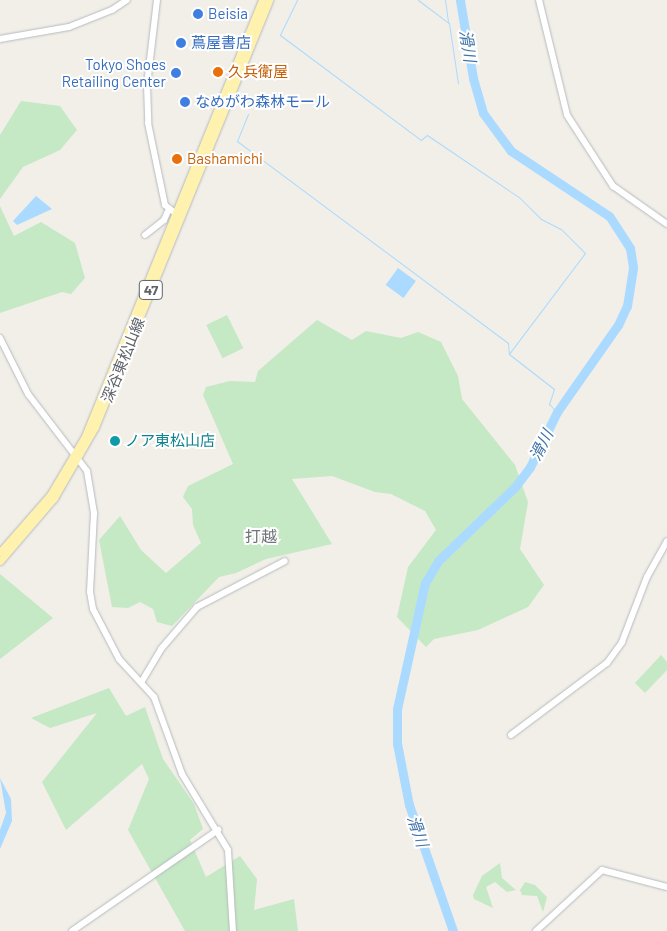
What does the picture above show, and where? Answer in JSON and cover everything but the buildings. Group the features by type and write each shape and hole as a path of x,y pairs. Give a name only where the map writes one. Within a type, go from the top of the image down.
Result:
{"main road":[{"name":"深谷東松山線","path":"178,216 262,0"},
{"name":"深谷東松山線","path":"0,560 42,515 76,458 269,0"},
{"name":"深谷東松山線","path":"0,552 38,511 76,458"}],"street":[{"path":"0,39 69,27 112,10 127,0"},
{"path":"145,235 164,220 168,211 148,123 146,102 157,0"},
{"path":"540,0 566,115 613,186 667,224"},
{"path":"168,211 178,216"},
{"path":"0,338 28,394 87,471 93,498 90,592 93,609 120,659 142,681 154,697 182,774 218,830 230,860 233,931"},
{"path":"511,735 607,663 626,635 647,576 667,541"},
{"path":"142,681 161,649 197,607 285,561"},
{"path":"72,931 218,830"},
{"path":"536,931 602,870 667,887"}],"green space":[{"path":"21,101 60,106 77,130 60,150 23,167 0,199 0,135"},
{"path":"0,206 14,236 41,222 75,243 85,278 71,294 62,292 0,313"},
{"path":"227,315 243,348 223,358 206,325"},
{"path":"317,320 352,340 366,331 401,338 418,332 441,342 458,376 462,399 515,465 528,502 520,549 544,585 528,607 478,630 434,639 426,647 397,617 408,567 436,530 425,511 391,494 375,492 332,476 292,479 332,544 266,559 236,573 219,577 172,626 157,622 153,609 140,602 128,608 112,607 99,540 120,516 141,550 166,573 201,543 193,525 192,509 183,497 185,492 188,486 233,464 203,395 206,387 230,381 255,382 258,371"},
{"path":"0,574 53,618 0,659"},
{"path":"661,655 667,662 667,670 645,693 635,683"},
{"path":"109,688 126,716 145,707 163,759 194,804 203,829 190,840 206,877 240,856 257,879 254,910 294,899 298,931 185,931 128,830 149,779 142,764 66,830 42,782 97,713 50,728 31,718"},
{"path":"500,863 502,878 516,890 507,892 495,882 486,887 493,908 474,899 473,895 482,876"},
{"path":"525,882 535,885 547,897 543,912 537,896 522,895 520,890"}],"water":[{"path":"36,196 52,209 17,225 13,221"},
{"path":"398,268 416,281 403,298 386,285"},
{"path":"0,778 11,799 12,821 0,849 0,830 6,813"}],"waterway":[{"path":"297,0 280,35 421,140 427,135 520,198 541,219 561,229 585,253 509,354"},
{"path":"418,0 449,23 458,83"},
{"path":"445,0 448,22"},
{"name":"滑川","path":"453,931 409,805 397,743 397,709 425,583 438,561 515,487 530,467 557,412 618,325 627,306 633,267 630,248 609,216 511,151 483,113 473,78 460,0"},
{"path":"248,114 237,141 508,343 509,354 554,389 549,404 557,412"}],"place":[{"name":"Beisia","path":"198,14"},
{"name":"蔦屋書店","path":"181,43"},
{"name":"久兵衛屋","path":"218,72"},
{"name":"Tokyo Shoes Retailing Center","path":"176,73"},
{"name":"なめがわ森林モール","path":"185,102"},
{"name":"Bashamichi","path":"177,159"},
{"name":"ノア東松山店","path":"115,441"}],"district":[{"name":"打越","path":"261,536"}]}
